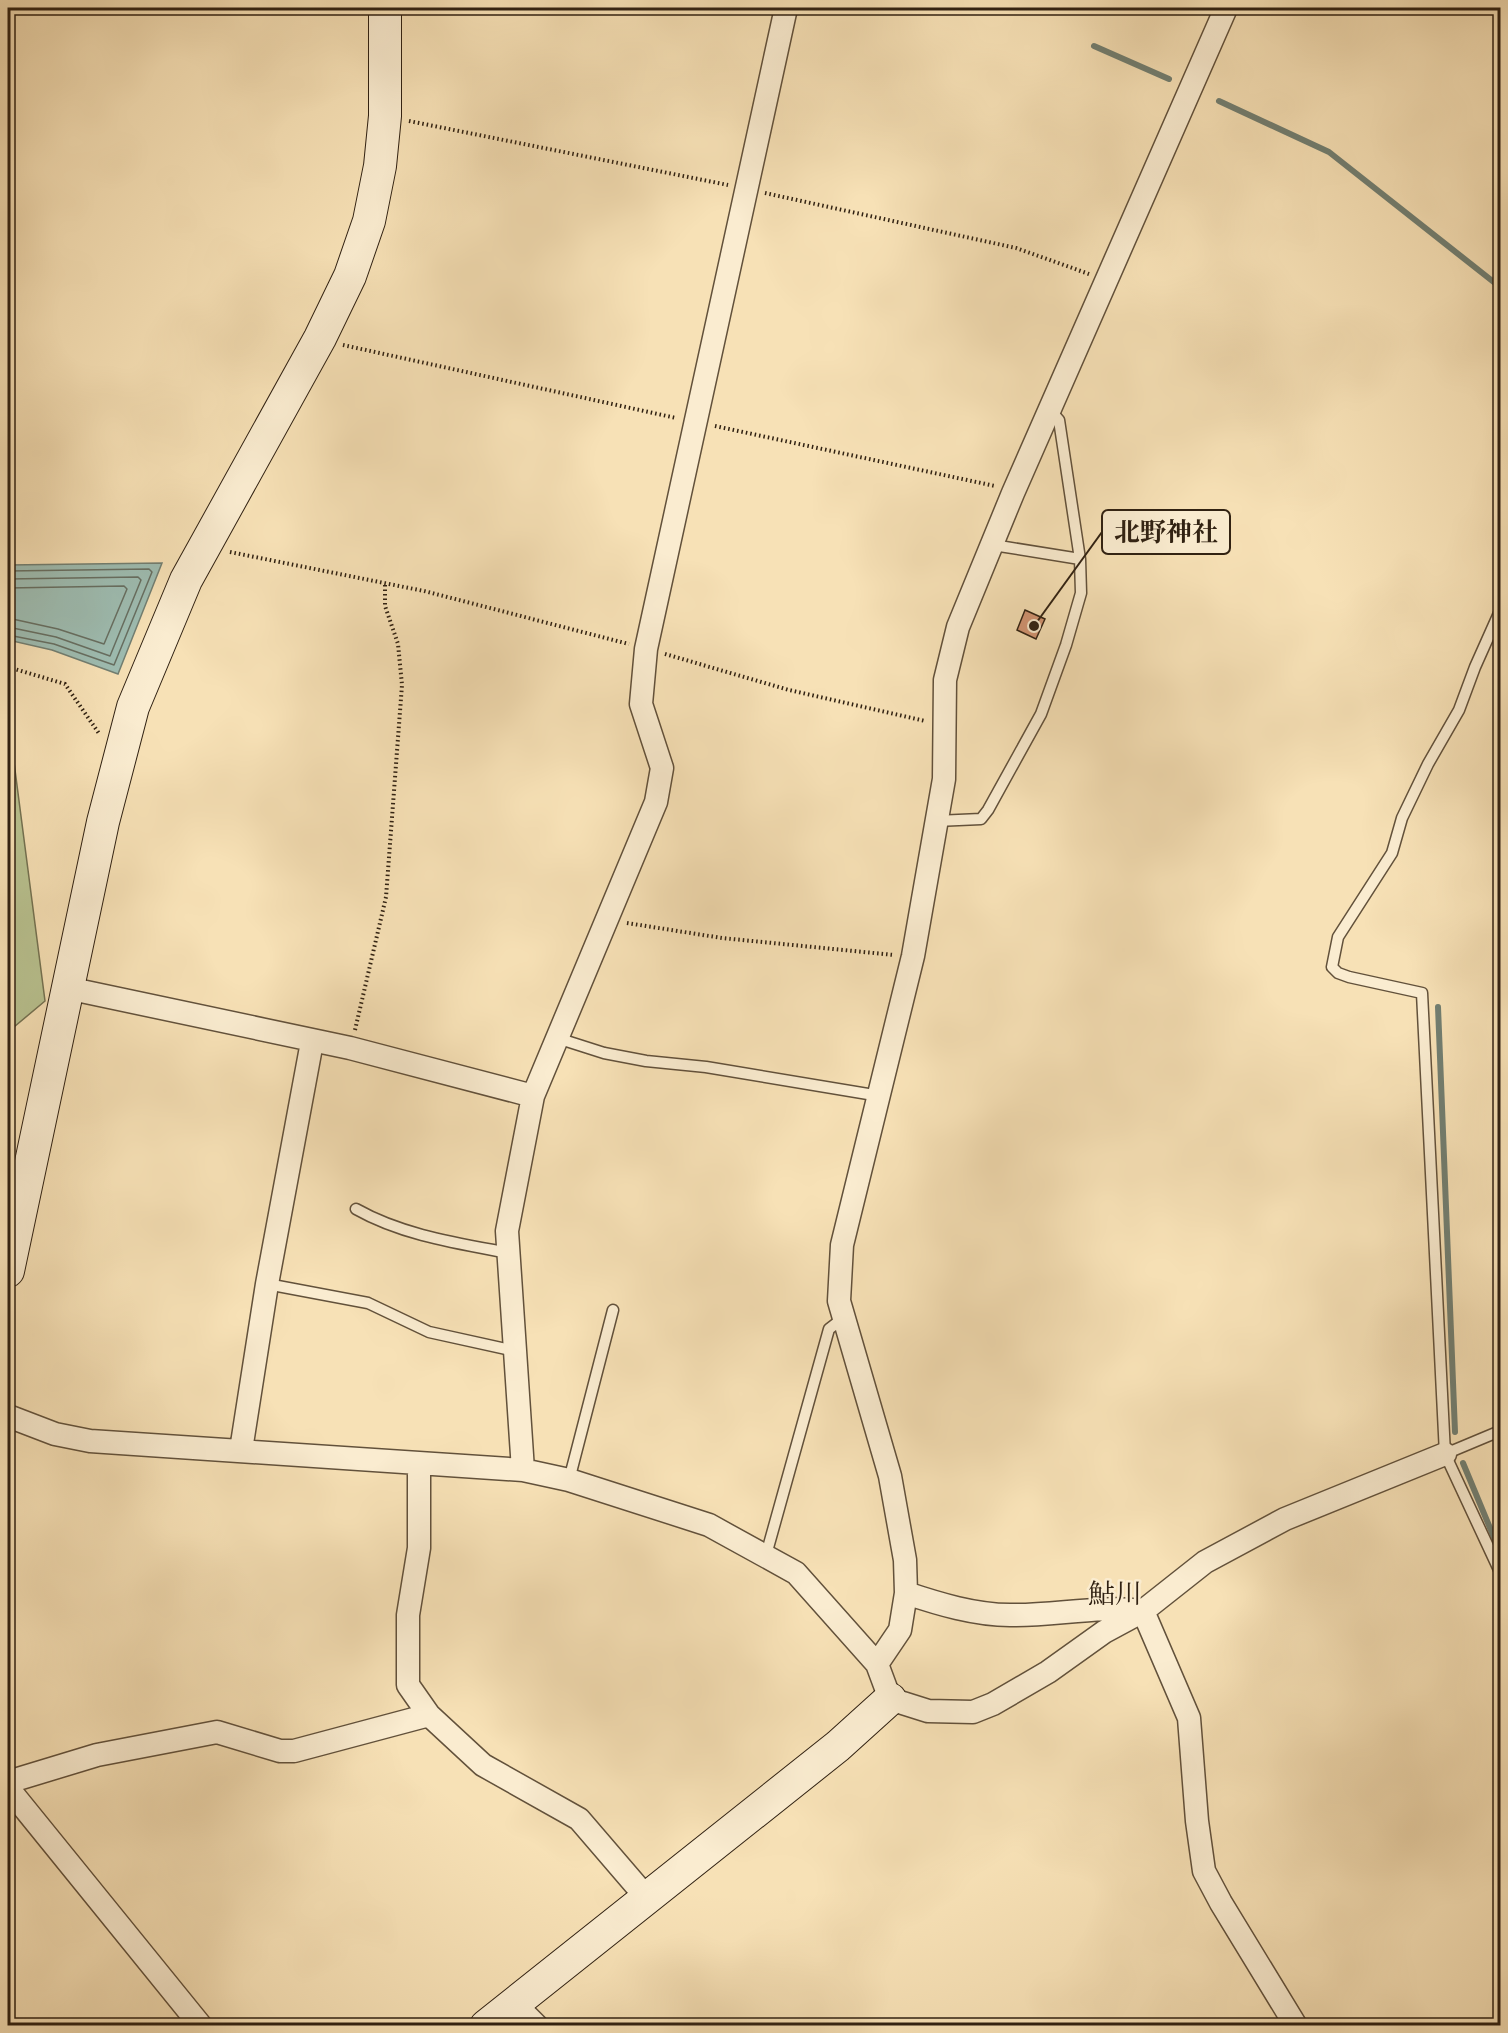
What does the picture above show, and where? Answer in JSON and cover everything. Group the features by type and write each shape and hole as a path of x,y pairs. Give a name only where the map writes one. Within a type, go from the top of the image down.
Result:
{"street":[{"path":"8,1271 119,753 150,662 186,580 320,338 354,265 369,221 378,177 385,116 385,8"},
{"path":"523,1470 507,1231 533,1096 656,802 662,768 641,704 646,649 786,8"},
{"path":"877,1664 900,1630 906,1593 905,1560 890,1476 842,1319 838,1284 842,1245 913,956 944,779 945,680 949,657 958,627 1013,493 1226,8"},
{"path":"67,988 312,1042 350,1048 533,1096"},
{"path":"241,1450 267,1284 312,1042"},
{"path":"8,1416 55,1434 90,1441 523,1470 569,1480 709,1526 796,1573 877,1664 890,1699"},
{"path":"890,1699 928,1711 973,1712 993,1704 1048,1672 1104,1632 1143,1611 1205,1562 1275,1525 1445,1454"},
{"path":"419,1464 419,1548 408,1615 408,1685 429,1714 483,1765 579,1820 646,1898"},
{"path":"906,1593 967,1610 1009,1615 1123,1609 1143,1611"},
{"path":"1143,1611 1189,1718 1197,1821 1204,1871 1221,1903 1296,2025"},
{"path":"486,2025 838,1746 890,1699"},
{"path":"8,1782 97,1755 217,1732 280,1751 294,1751 429,1714"},
{"path":"8,1788 201,2025"},
{"path":"514,2004 537,2025"}],"lane":[{"path":"936,821 981,819 1041,714 1066,645 1081,593 1080,559 1059,420 1050,410"},
{"path":"993,545 1080,559"},
{"path":"1500,610 1474,667 1459,710 1428,764 1402,818 1392,854 1338,937 1332,967 1338,973 1349,977 1422,993 1445,1454 1500,1572"},
{"path":"557,1038 604,1053 646,1061 706,1067 880,1096"},
{"path":"356,1209 379,1222 442,1241 508,1253"},
{"path":"267,1284 368,1304 429,1332 515,1352"},
{"path":"569,1480 613,1310"},
{"path":"766,1555 830,1329 842,1319"},
{"path":"1445,1454 1500,1431"}],"path":[{"path":"320,338 340,345 1002,488 1013,493"},
{"path":"206,542 223,550 385,582 646,649 789,690 931,722 944,722"},
{"path":"350,1048 369,980 386,897 402,685 398,644 385,606 385,582"},
{"path":"8,667 65,684 105,742 119,753"},
{"path":"606,920 722,938 913,956"}],"green space":[{"path":"8,716 45,1001 8,1032"}],"water":[{"path":"162,563 118,674 52,650 8,640 8,565"}],"building":[{"path":"1025,610 1045,619 1036,639 1017,630"}],"waterway":[{"path":"1094,46 1169,79"},
{"path":"1219,101 1329,152 1500,287"},
{"path":"1438,1007 1455,1432"},
{"path":"1463,1463 1500,1552"}],"place":[{"name":"北野神社","path":"1034,626"}],"district":[{"name":"鮎川","path":"1115,1593"}]}
